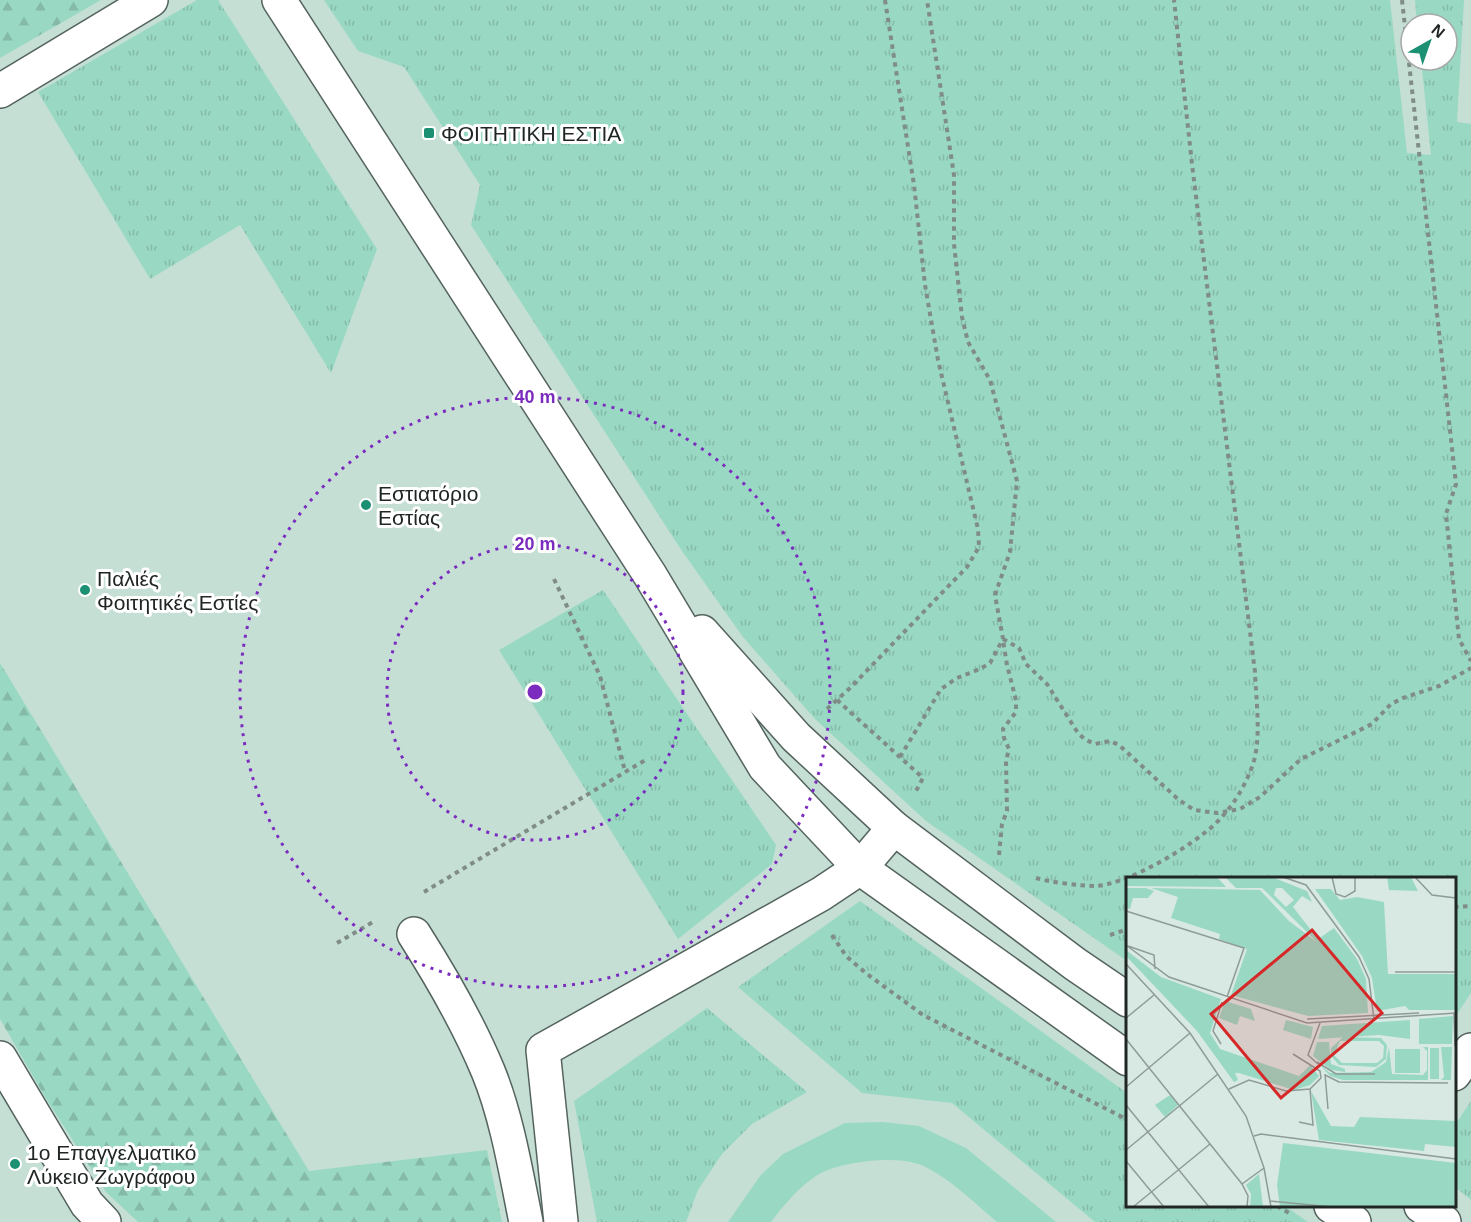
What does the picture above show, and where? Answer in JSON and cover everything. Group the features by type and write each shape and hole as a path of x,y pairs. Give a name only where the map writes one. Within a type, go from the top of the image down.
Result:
{"lane":[{"path":"0,91 152,0"},
{"path":"279,0 650,575 765,767 860,868 1126,1058"},
{"path":"650,575 796,737 894,828 1126,999"},
{"path":"561,1222 543,1050 821,894 860,868 894,828"},
{"path":"407,921 451,993 489,1072 511,1145 526,1222"},
{"path":"1456,1072 1471,1050"},
{"path":"0,1058 87,1204 104,1222"},
{"path":"547,1098 578,1222"},
{"path":"1422,1207 1444,1222"}],"path":[{"path":"885,0 914,185 925,285 938,360 978,529 980,547 967,567 837,700 924,778 894,828"},
{"path":"927,0 954,175 954,243 962,317 968,342 990,380 1017,482 1010,552 995,595 1007,665 1016,700 1016,712 1003,729 1009,749 1006,760 1007,811 999,844 1002,866 974,887"},
{"path":"1128,877 1187,845 1215,824 1238,798 1253,765 1258,732 1255,672 1174,0"},
{"path":"1402,0 1456,484 1446,514 1456,614 1459,639 1471,661"},
{"path":"554,579 600,676 625,771"},
{"path":"900,757 941,689 957,678 990,663 1003,639"},
{"path":"1003,639 1019,648 1026,664 1047,684 1084,739 1095,744 1110,741 1119,745 1179,800 1194,810 1217,813 1240,809 1260,797 1301,759 1372,724 1391,704 1439,686 1471,668"},
{"path":"337,943 407,921 625,771 647,759"},
{"path":"1030,876 1096,886 1126,878"},
{"path":"1456,907 1471,906"}],"shaded area":[{"path":"0,0 1471,0 1471,1222 0,1222"}],"green space":[{"path":"0,0 101,0 0,58"},
{"path":"197,0 218,0 377,249 331,373 240,225 150,279 38,92"},
{"path":"324,0 1390,0 1407,153 1431,155 1422,72 1459,72 1459,12 1416,12 1415,0 1464,0 1457,122 1471,124 1471,993 1456,1016 1456,877 1126,877 1126,960 926,821 815,719 743,637 682,551 471,225 480,185 404,67 358,51"},
{"path":"603,590 776,845 772,864 678,939 499,650"},
{"path":"0,663 309,1171 487,1150 502,1222 138,1222 106,1192 45,1097 0,1019"},
{"path":"860,901 1126,1092 1126,1207 1286,1207 1308,1222 1095,1222 952,1103 862,1093 738,987"},
{"path":"707,1008 807,1092 752,1124 722,1154 698,1190 686,1222 597,1222 574,1101"},
{"path":"1471,1101 1471,1200 1456,1188 1456,1124"},
{"path":"883,1122 919,1126 966,1148 1056,1222 997,1222 958,1188 925,1167 905,1161 879,1160 837,1167 816,1176 797,1191 771,1222 728,1222 760,1176 783,1154 845,1123"}],"place":[{"name":"ΦΟΙΤΗΤΙΚΗ ΕΣΤΙΑ","path":"429,133"},
{"name":"Εστιατόριο Εστίας","path":"366,505"},
{"name":"Παλιές Φοιτητικές Εστίες","path":"85,590"},
{"name":"1ο Επαγγελματικό Λύκειο Ζωγράφου","path":"15,1164"}]}
